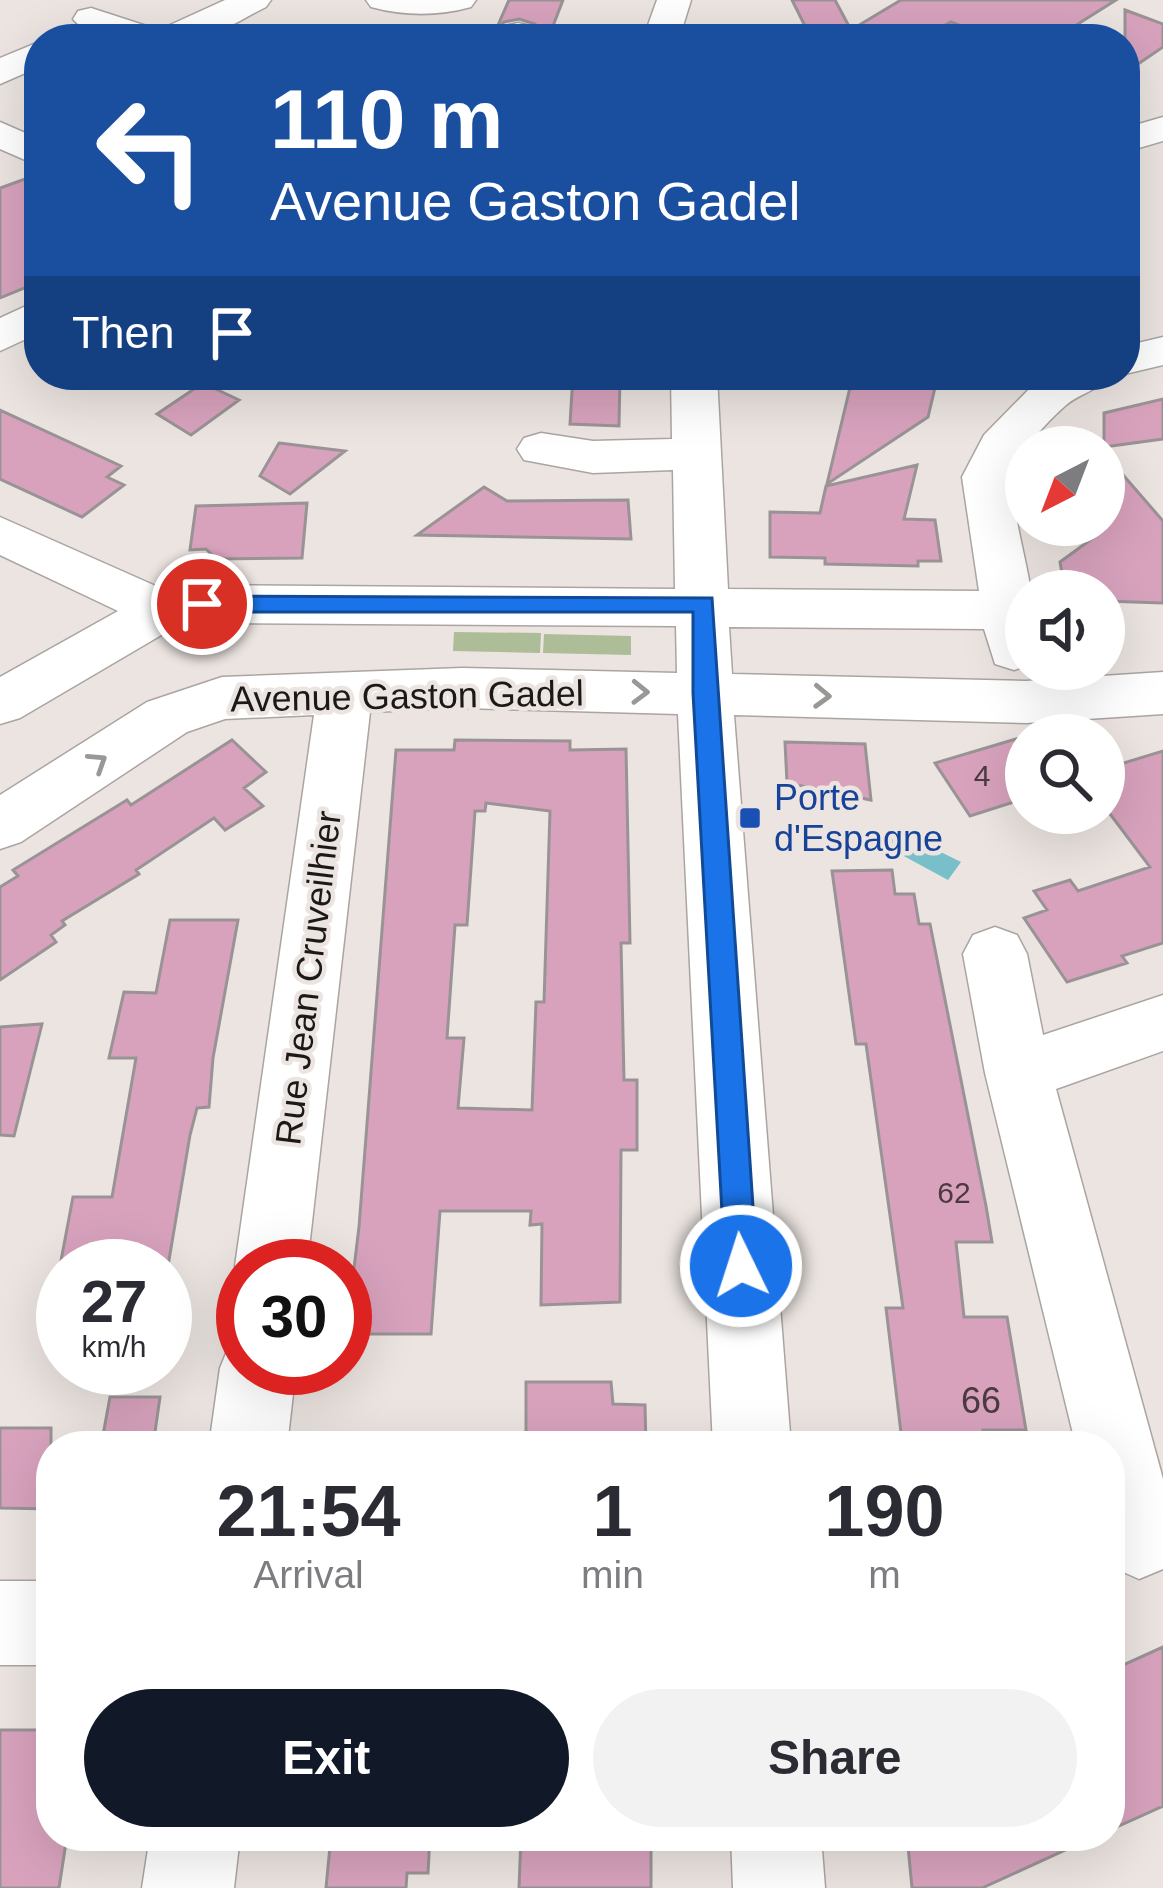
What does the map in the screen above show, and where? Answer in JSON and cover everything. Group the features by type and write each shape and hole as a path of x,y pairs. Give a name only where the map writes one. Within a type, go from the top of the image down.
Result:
{"street":[{"path":"201,24 250,0"},
{"path":"383,0 442,4 459,0"},
{"path":"695,390 705,693 751,1431"},
{"path":"0,703 162,610 202,604 704,604 1005,610 988,477 1009,435 1055,390"},
{"path":"541,449 593,457 699,454"},
{"path":"0,534 162,610"},
{"path":"1023,690 1026,701"},
{"name":"Avenue Gaston Gadel","path":"0,825 167,717 222,698 345,691 1026,701 1163,693"},
{"name":"Rue Jean Cruveilhier","path":"274,1239 345,691"},
{"path":"995,955 1018,1073 1109,1431"},
{"path":"1018,1073 1163,1023"},
{"path":"250,1431 255,1395"},
{"path":"1125,1492 1137,1539"},
{"path":"0,1623 36,1623"},
{"path":"188,1888 193,1851"},
{"path":"777,1851 778,1888"}],"green space":[{"path":"454,632 541,633 540,653 453,651"},
{"path":"544,634 631,636 631,655 543,653"}],"water":[{"path":"890,827 961,862 948,880 878,842"}],"building":[{"path":"509,0 563,0 554,24 519,19 498,24"},
{"path":"792,0 835,0 848,24 804,24"},
{"path":"901,0 1116,0 1078,24 861,24"},
{"path":"1125,10 1163,24 1163,47 1140,63 1140,24 1125,24"},
{"path":"24,179 24,288 0,298 0,188"},
{"path":"193,390 218,390 239,400 191,435 157,414"},
{"path":"572,390 620,390 619,426 570,424"},
{"path":"849,390 934,390 928,417 827,484"},
{"path":"1163,399 1163,439 1125,444 1125,426 1104,426 1104,413"},
{"path":"0,410 121,466 107,477 124,485 82,517 0,479"},
{"path":"279,443 345,451 290,494 260,476"},
{"path":"917,465 904,519 935,520 941,561 918,561 918,566 825,564 825,558 770,557 770,512 820,513 826,486"},
{"path":"1125,477 1163,521 1163,603 1125,602 1125,570 1061,570 1060,562 1082,546 1125,546"},
{"path":"484,487 507,501 628,500 631,539 417,535"},
{"path":"307,503 302,558 216,559 206,549 190,550 196,506"},
{"path":"232,740 266,772 244,788 263,806 225,830 214,818 136,870 139,874 62,921 65,925 51,935 56,942 0,980 0,887 18,876 13,870 127,800 131,805"},
{"path":"455,740 570,741 570,750 626,749 630,943 621,943 624,1080 637,1080 637,1150 621,1150 620,1302 541,1305 542,1224 530,1225 531,1211 440,1211 431,1334 372,1334 372,1239 358,1239 396,750 454,750","holes":["486,803 550,811 544,1002 536,1002 532,1110 458,1108 464,1038 447,1038 455,925 467,925 475,811 485,811"]},
{"path":"785,742 865,744 871,800 787,783"},
{"path":"1005,742 1005,805 970,816 935,763"},
{"path":"1163,751 1163,943 1122,956 1127,963 1067,982 1024,918 1047,910 1034,891 1070,880 1078,891 1150,867 1125,834 1125,763"},
{"path":"892,870 895,894 914,894 919,924 930,924 992,1242 956,1242 964,1317 1007,1317 1026,1430 901,1431 886,1308 903,1308 866,1044 856,1044 832,871"},
{"path":"170,920 238,920 209,1107 197,1108 173,1239 65,1239 73,1197 112,1197 136,1058 109,1058 124,992 156,993"},
{"path":"42,1024 14,1136 0,1135 0,1027"},
{"path":"526,1382 611,1382 613,1404 645,1405 646,1431 526,1431"},
{"path":"110,1397 160,1397 155,1431 104,1431"},
{"path":"0,1428 51,1428 36,1431 36,1509 0,1508"},
{"path":"1163,1647 1163,1806 1125,1823 1125,1664"},
{"path":"0,1730 36,1730 36,1851 65,1851 59,1888 0,1888"},
{"path":"330,1851 429,1851 428,1873 407,1873 406,1888 326,1888"},
{"path":"520,1851 651,1851 651,1888 519,1888"},
{"path":"908,1851 1063,1851 982,1888 912,1888"}],"place":[{"name":"Porte d'Espagne","path":"750,818"}],"route":[{"path":"202,604 704,604 705,693 741,1266"}]}
